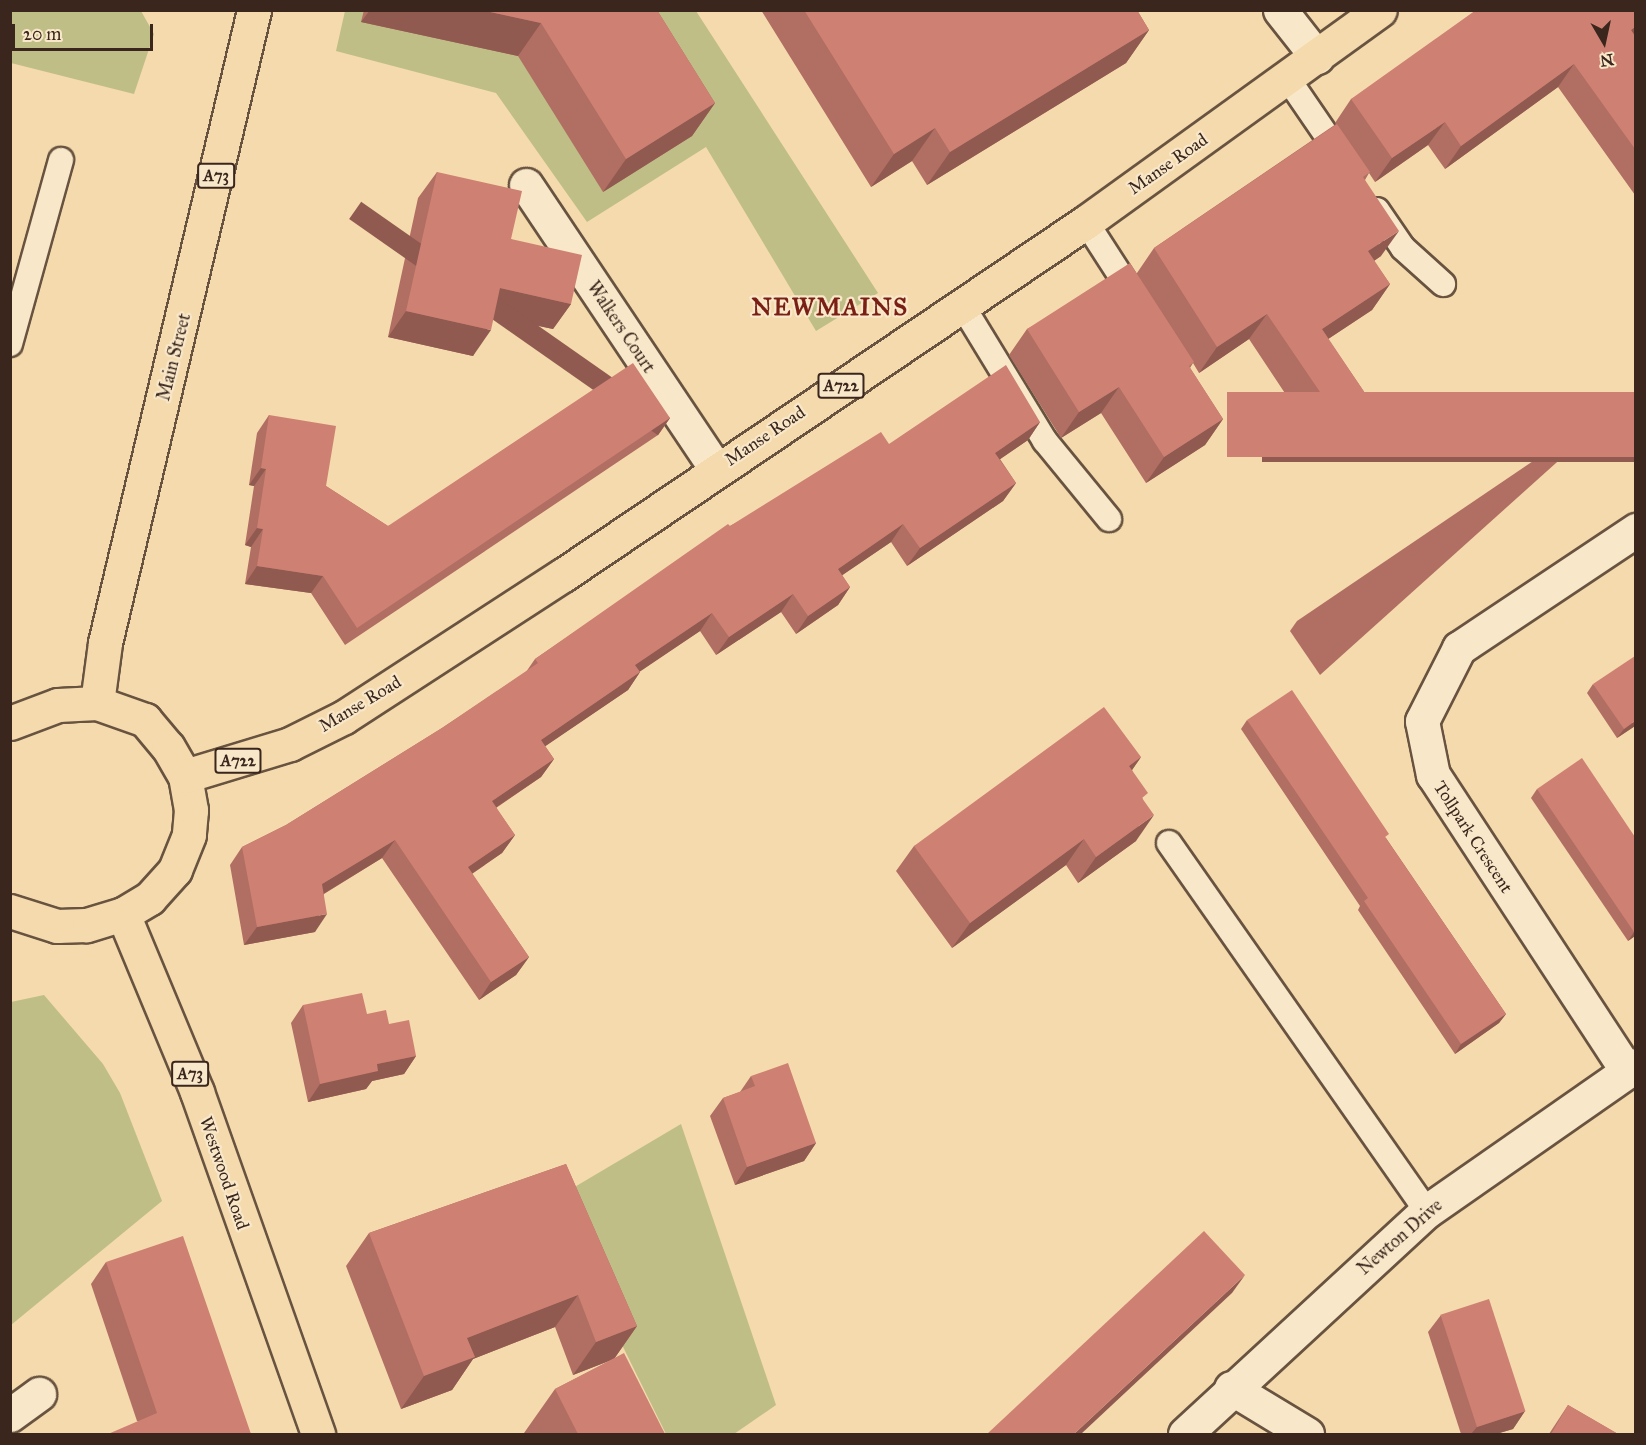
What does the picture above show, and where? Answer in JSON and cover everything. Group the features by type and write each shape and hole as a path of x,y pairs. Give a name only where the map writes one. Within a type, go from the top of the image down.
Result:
{"main road":[{"name":"Main Street","path":"97,703 105,643 254,10"},
{"name":"Manse Road","path":"185,776 290,744 344,717 1086,222 1380,10"},
{"path":"10,723 58,705 97,703 145,720 168,747 185,776 191,810 189,835 175,870 150,898 123,914 86,925 57,926 10,911"},
{"name":"Westwood Road","path":"123,914 198,1092 318,1434"}],"street":[{"path":"1280,10 1317,57"},
{"name":"Walkers Court","path":"526,185 716,469"},
{"name":"Tollpark Crescent","path":"1631,1068 1433,775 1422,721 1459,648 1635,530"},
{"name":"Newton Drive","path":"1185,1434 1232,1388 1427,1211 1631,1068"},
{"path":"1232,1388 1307,1434"},
{"path":"10,1415 39,1394"}],"lane":[{"path":"1288,78 1403,248 1443,284"},
{"path":"10,344 61,160"},
{"path":"1086,222 1150,322"},
{"path":"962,305 1045,441 1109,519"},
{"path":"1169,843 1427,1211"}],"shaded area":[{"path":"11,10 141,11 154,34 134,94 11,63"},
{"path":"345,11 696,11 878,293 816,331 706,147 587,222 496,93 336,51"},
{"path":"44,995 103,1064 120,1093 162,1201 11,1325 11,1002"},
{"path":"681,1124 776,1405 734,1434 666,1434 551,1201"}],"building":[{"path":"481,10 657,10 715,103 626,159 541,23"},
{"path":"804,10 1137,10 1149,30 950,152 935,128 894,154"},
{"path":"1476,10 1635,10 1635,27 1631,30 1635,36 1635,149 1574,64 1461,146 1445,122 1392,158 1351,99"},
{"path":"1337,124 1370,172 1363,177 1399,231 1368,251 1390,284 1322,329 1369,399 1339,420 1267,314 1217,347 1154,248"},
{"path":"437,172 522,191 511,239 582,255 571,304 500,288 491,330 406,311"},
{"path":"1130,263 1194,362 1189,366 1223,419 1164,457 1119,387 1079,412 1027,329"},
{"path":"633,363 670,418 357,628 323,576 257,566 263,529 257,528 266,469 261,468 269,415 336,426 326,486 388,526"},
{"path":"1006,365 1040,422 995,453 1016,483 920,548 903,524 838,569 850,587 808,616 793,594 729,637 712,613 635,665 640,672 541,740 554,759 492,801 515,835 468,867 529,957 491,982 395,840 322,884 327,914 257,927 242,847 286,825 442,728 538,663 535,659 728,524 730,526 881,432 889,444"},
{"path":"1227,392 1635,392 1635,457 1227,457"},
{"path":"1635,656 1635,721 1624,729 1593,684"},
{"path":"1292,690 1389,834 1385,837 1506,1014 1461,1044 1364,901 1368,898 1247,720"},
{"path":"1104,707 1141,757 1129,766 1148,793 1142,798 1154,815 1096,857 1084,839 970,923 914,846"},
{"path":"1582,758 1635,837 1634,932 1537,789"},
{"path":"362,993 367,1014 386,1010 389,1024 409,1020 416,1056 377,1064 378,1071 320,1084 303,1005"},
{"path":"788,1063 816,1143 747,1167 723,1098 755,1086 751,1076"},
{"path":"566,1164 637,1326 596,1342 578,1295 467,1338 475,1357 424,1376 369,1233"},
{"path":"1204,1231 1245,1275 1074,1434 987,1434"},
{"path":"183,1236 251,1434 108,1434 157,1413 106,1262"},
{"path":"1489,1299 1525,1411 1477,1427 1440,1315"},
{"path":"624,1353 665,1434 578,1434 555,1389"},
{"path":"1568,1405 1618,1434 1551,1434"}],"district":[{"name":"NEWMAINS","path":"830,308"}]}
